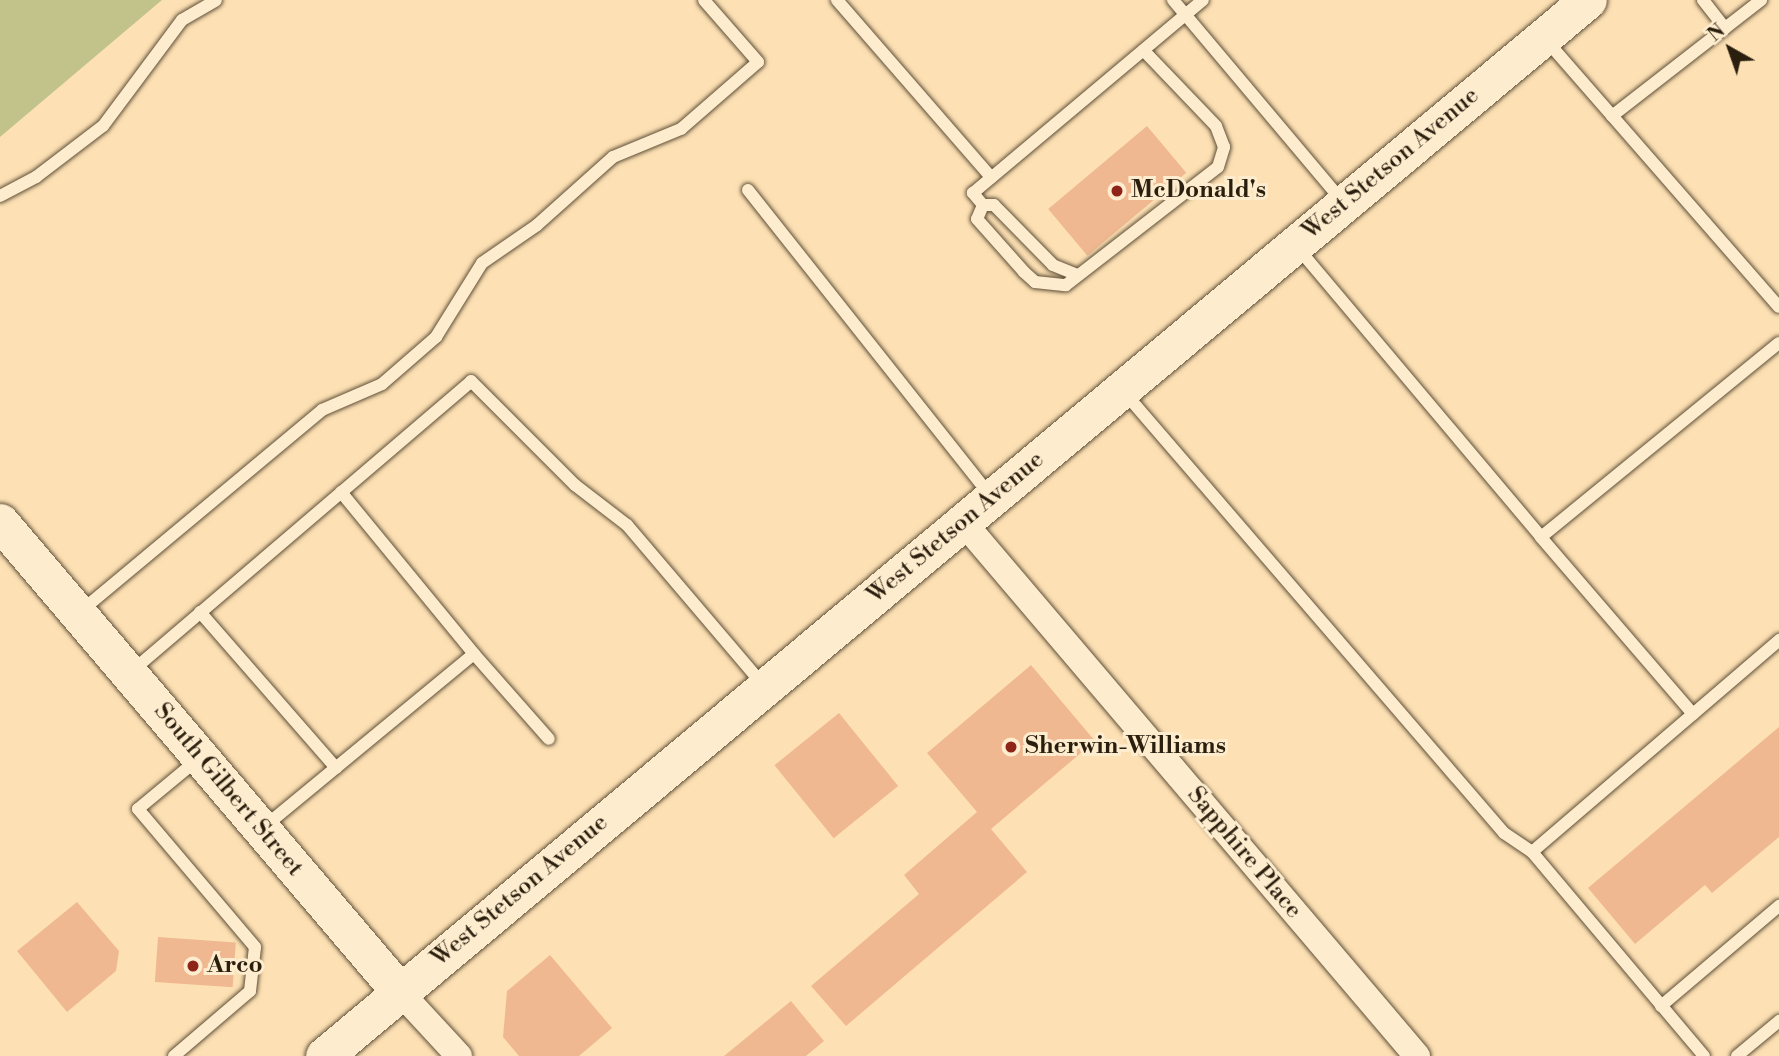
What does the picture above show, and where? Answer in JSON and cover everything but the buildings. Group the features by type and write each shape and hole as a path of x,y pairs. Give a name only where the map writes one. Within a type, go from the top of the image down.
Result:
{"main road":[{"name":"West Stetson Avenue","path":"324,1056 1587,0"},
{"name":"South Gilbert Street","path":"0,522 400,992"}],"street":[{"name":"Sapphire Place","path":"963,522 1417,1056"},
{"name":"South Gilbert Street","path":"400,992 459,1056"}],"lane":[{"path":"0,196 36,177 103,127 182,20 216,0"},
{"path":"78,613 322,410 382,384 436,337 482,264 537,225 613,157 681,129 758,62 704,0"},
{"path":"837,0 991,177"},
{"path":"1173,0 1343,203"},
{"path":"983,205 973,193 1202,0"},
{"path":"1703,0 1725,28"},
{"path":"1612,116 1761,0"},
{"path":"1544,37 1779,307"},
{"path":"983,205 977,219 1035,282 1066,285 1075,274 1126,241 1222,158 1224,147 1216,126 1143,50"},
{"path":"748,190 992,497"},
{"path":"983,205 994,205 1053,265 1075,274"},
{"path":"1295,244 1693,714"},
{"path":"1541,537 1779,343"},
{"path":"129,673 471,381 575,485 627,525 765,687"},
{"path":"1122,389 1504,833 1532,852 1704,1056"},
{"path":"341,492 474,654 548,739"},
{"path":"200,612 336,768"},
{"path":"1532,852 1779,640"},
{"path":"261,830 474,654"},
{"path":"174,1056 250,991 255,947 138,809 200,757"},
{"path":"1661,1006 1779,906"},
{"path":"1737,1056 1779,1021"}],"green space":[{"path":"0,0 162,0 0,137"}],"place":[{"name":"McDonald's","path":"1117,191"},
{"name":"Sherwin-Williams","path":"1011,747"},
{"name":"Arco","path":"193,966"}]}
